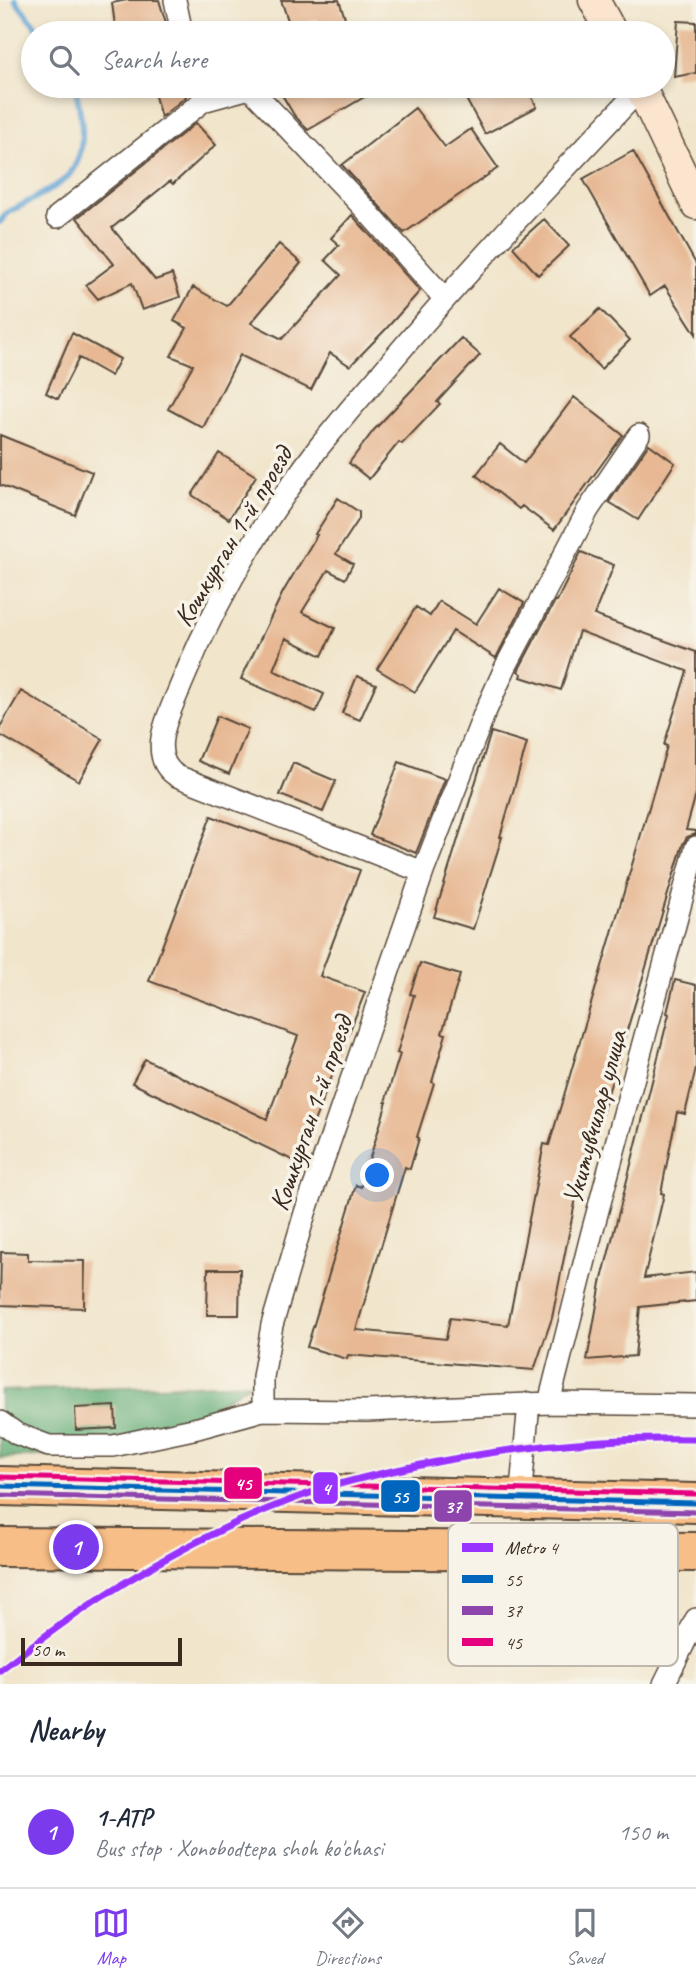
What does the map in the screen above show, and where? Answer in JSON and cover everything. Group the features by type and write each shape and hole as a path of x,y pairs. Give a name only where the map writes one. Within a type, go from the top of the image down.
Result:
{"highway":[{"path":"0,1486 696,1503"},
{"path":"0,1547 448,1550"},
{"path":"678,1552 696,1552"}],"street":[{"path":"175,0 179,21"},
{"path":"594,0 605,21"},
{"path":"57,217 196,98"},
{"path":"260,98 364,208 444,298"},
{"name":"Кошкурган 1-й проезд","path":"423,872 184,780 165,766 160,753 164,730 185,674 238,570 320,446 444,298 631,98"},
{"path":"646,98 696,204"},
{"name":"Кошкурган 1-й проезд","path":"263,1410 263,1377 272,1325 305,1213 423,872 483,717 506,666 588,510 639,435"},
{"name":"Укитувчилар улица","path":"520,1500 539,1403 591,1236 696,847"},
{"path":"0,1422 25,1438 50,1446 113,1446 198,1428 263,1410 367,1411 539,1403 696,1405"},
{"path":"678,1656 696,1619"},
{"path":"664,1684 673,1666"}],"green space":[{"path":"251,1383 145,1450 0,1458 0,1391"}],"building":[{"path":"159,0 165,21 114,21 112,3"},
{"path":"281,0 339,0 346,21 317,19 288,21"},
{"path":"678,21 696,22 696,73 675,77"},
{"path":"155,98 185,98 161,117"},
{"path":"284,98 363,98 308,130 294,115"},
{"path":"473,98 532,98 537,107 485,134 467,101"},
{"path":"415,108 445,147 471,129 498,168 404,233 342,165"},
{"path":"196,123 216,145 173,184 170,181 112,228 155,280 172,274 180,297 142,310 132,283 98,299 86,285 114,264 77,218"},
{"path":"633,151 696,264 696,334 665,286 650,296 583,179"},
{"path":"352,215 420,291 385,330 350,366 330,353 311,390 240,355 203,428 168,409 193,365 171,356 187,328 174,321 193,287 227,306 279,244 301,263 251,323 282,339 341,275 325,260 339,245 331,238"},
{"path":"544,219 569,246 538,275 513,247"},
{"path":"600,309 630,340 601,369 570,337"},
{"path":"72,333 120,359 111,376 79,358 58,399 46,393"},
{"path":"461,338 480,355 437,402 440,404 402,444 399,442 369,479 349,463 374,430"},
{"path":"574,397 623,435 554,530 522,506 519,509 476,475 500,444 524,463"},
{"path":"0,435 92,472 75,515 0,485"},
{"path":"649,444 675,463 638,520 609,502"},
{"path":"219,453 256,476 229,519 192,495"},
{"path":"338,498 359,512 359,519 336,554 353,564 345,579 328,570 302,612 335,628 322,656 286,638 273,670 324,694 316,712 241,679 283,592"},
{"path":"581,552 614,565 594,615 696,652 696,794 686,830 696,831 696,834 687,837 683,844 591,1150 586,1148 552,1318 534,1370 348,1355 347,1359 307,1347 356,1185 361,1187 387,1102 400,1054 397,1053 414,995 410,994 420,963 460,975 442,1033 446,1034 410,1169 405,1167 356,1330 446,1339 450,1318 508,1325 544,1144 549,1145 687,671 579,631 561,690 521,677 522,674 518,671"},
{"path":"499,588 524,603 496,658 453,631 415,692 377,669 416,607 430,616 439,601 476,624"},
{"path":"357,676 376,684 360,720 342,713"},
{"path":"21,691 103,739 79,781 0,735 0,727"},
{"path":"217,716 248,729 229,774 198,761"},
{"path":"491,732 527,743 502,837 473,929 434,917"},
{"path":"399,762 445,779 416,853 370,835"},
{"path":"293,763 336,781 323,812 280,795"},
{"path":"211,816 360,870 320,976 365,992 308,1137 294,1161 132,1083 145,1059 267,1119 298,1036 149,981"},
{"path":"675,980 696,985 696,1068 685,1114 677,1112 661,1193 664,1194 644,1278 696,1272 696,1301 640,1307 635,1356 587,1360 601,1283 669,1014 667,1013"},
{"path":"1,1252 28,1253 28,1260 85,1261 84,1308 0,1305"},
{"path":"208,1269 240,1269 239,1315 207,1315"},
{"path":"115,1406 116,1428 76,1430 75,1408"}],"waterway":[{"path":"15,0 32,21"},
{"path":"0,222 7,213 63,181 75,166 82,132 78,98"}],"metro line":[{"name":"4","path":"0,1670 67,1620 174,1554 249,1517 304,1495 384,1473 486,1453 590,1442 696,1439"}],"transit line":[{"name":"45","path":"0,1477 696,1494"},
{"name":"55","path":"0,1486 696,1503"},
{"name":"37","path":"0,1495 696,1512"}],"place":[{"name":"1-ATP","path":"76,1547"}]}
